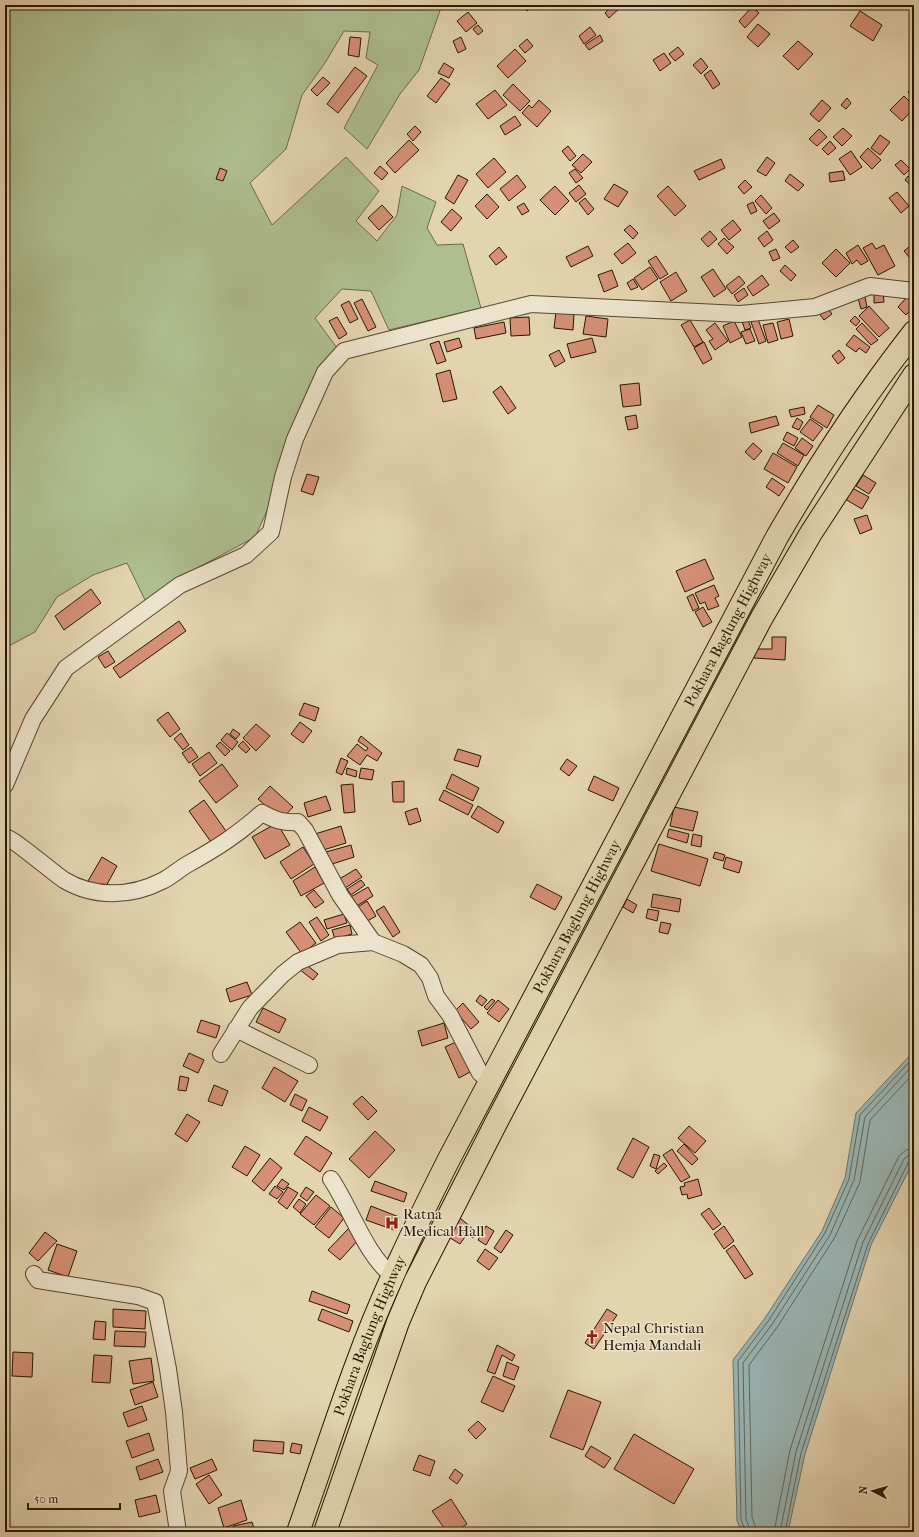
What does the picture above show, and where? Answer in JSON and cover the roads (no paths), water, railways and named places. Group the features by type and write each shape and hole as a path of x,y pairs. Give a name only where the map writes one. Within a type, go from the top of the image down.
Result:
{"highway":[{"name":"Pokhara Baglung Highway","path":"298,1532 357,1362 393,1275 424,1208 777,537 817,470 855,412 914,332"},
{"name":"Pokhara Baglung Highway","path":"325,1532 398,1322 412,1289 496,1123 760,619 811,533 914,375"}],"street":[{"path":"5,785 33,719 66,668 180,585 246,555 271,532 283,477 295,439 325,372 344,351 531,304 740,314 815,307 870,286 914,291"},
{"path":"5,837 64,880 82,889 114,894 126,893 162,881 186,865 227,842 262,813 276,821 287,823 298,822 305,830 340,895 373,942"},
{"path":"221,1054 250,1008 283,974 298,962 338,945 373,942 403,954 421,964 430,978 436,996 450,1015 480,1073 490,1081"},
{"path":"236,1029 309,1065"},
{"path":"332,1179 341,1192 376,1260 393,1275"},
{"path":"34,1274 38,1280 138,1296 155,1302 168,1369 174,1412 179,1471 172,1491 178,1532"}],"water":[{"path":"914,1051 914,1160 871,1245 805,1454 788,1532 742,1532 737,1521 733,1360 765,1318 822,1231 845,1178 856,1113"}],"place":[{"name":"Ratna Medical Hall","path":"392,1223"},
{"name":"Nepal Christian Hemja Mandali","path":"592,1337"}]}
